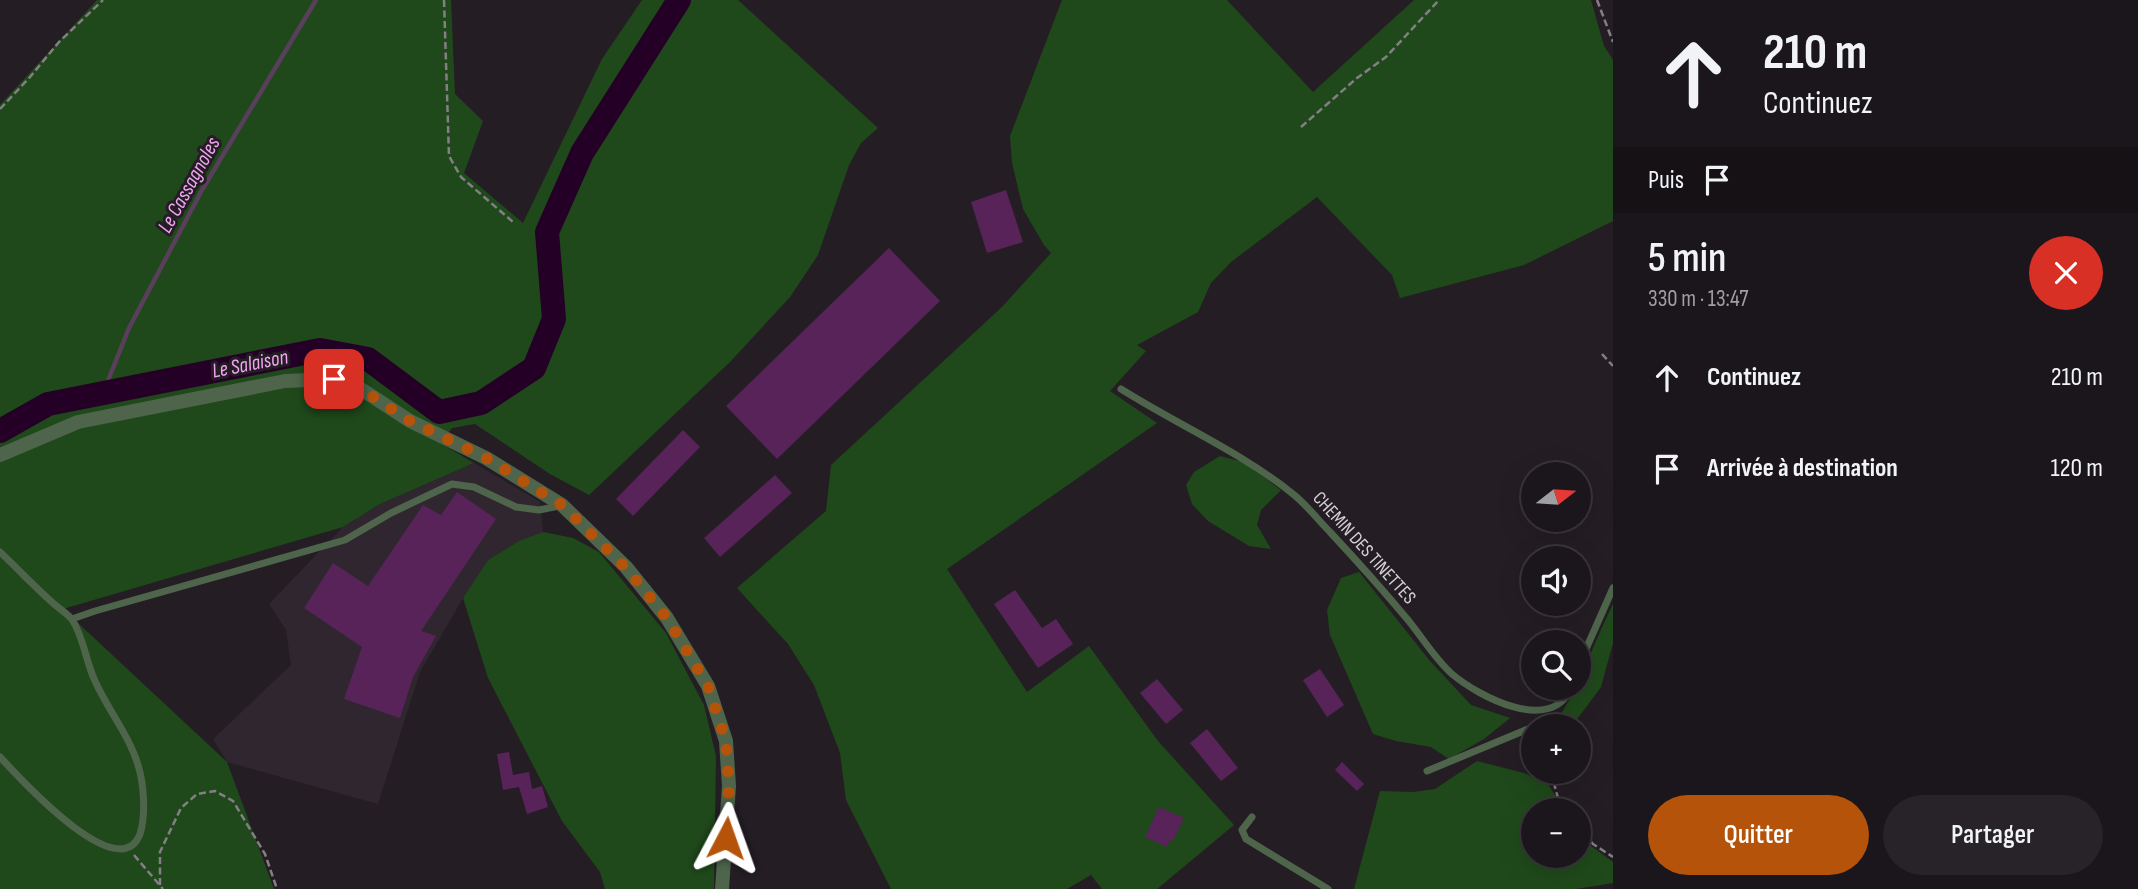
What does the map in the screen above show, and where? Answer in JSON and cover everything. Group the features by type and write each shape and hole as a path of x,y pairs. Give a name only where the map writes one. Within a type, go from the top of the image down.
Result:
{"street":[{"path":"0,455 78,422 285,381 334,379 361,389 410,421 486,458 562,505 583,524 635,578 667,618 708,686 727,752 729,786 723,889"}],"lane":[{"name":"CHEMIN DES TINETTES","path":"1121,389 1249,462 1296,496 1376,580 1450,673 1481,694 1521,709 1546,709"},
{"path":"72,619 345,540 391,513 452,484 474,487 516,508 540,510 562,505"},
{"path":"0,552 72,619 102,697 129,741 139,768 143,791 143,824 138,838 127,847 111,848 94,842 65,822 0,757"},
{"path":"1591,638 1613,588"},
{"path":"1543,714 1560,700"},
{"path":"1427,771 1521,732"},
{"path":"1252,817 1242,830 1245,839 1328,889"}],"path":[{"path":"0,109 59,42 103,0"},
{"path":"444,0 449,156 461,177 513,222"},
{"path":"1301,127 1357,78 1387,57 1439,0"},
{"path":"1597,0 1613,42"},
{"path":"1602,354 1613,366"},
{"path":"160,884 160,852 181,808 197,794 215,791 233,801 265,854 277,889"},
{"path":"1591,842 1613,857"},
{"path":"127,847 163,889"}],"shaded area":[{"path":"474,463 540,502 543,532 519,541 488,560 463,598 420,672 378,804 227,762 213,739 291,665 286,630 269,604 343,527 380,504"}],"green space":[{"path":"97,0 451,0 455,94 483,121 464,173 523,223 602,59 642,0 738,0 878,128 861,143 849,165 818,255 790,297 730,362 589,495 550,474 475,424 452,428 440,443 474,463 380,504 343,527 63,609 227,762 274,889 0,889 0,105"},
{"path":"1062,0 1227,0 1313,92 1414,0 1591,0 1604,46 1613,60 1613,221 1524,265 1400,298 1392,275 1317,197 1231,262 1211,283 1198,312 1137,345 1146,351 1110,391 1157,423 947,569 1027,692 1089,646 1158,741 1234,825 1157,889 1102,889 1091,875 1067,889 891,889 846,800 840,753 814,685 788,644 737,588 826,511 831,465 1002,307 1051,253 1023,209 1012,163 1010,136"},
{"path":"1220,456 1243,462 1281,490 1261,510 1257,525 1271,549 1249,546 1208,521 1192,504 1186,485 1194,472"},
{"path":"543,532 573,538 599,552 666,633 704,705 716,756 714,889 605,889 600,872 562,821 488,678 463,598 488,560 519,541"},
{"path":"1359,572 1430,661 1471,705 1510,718 1484,739 1449,759 1431,747 1373,734 1330,635 1327,610 1341,578"},
{"path":"1613,604 1613,643 1601,687 1581,714 1561,714 1569,700 1591,700 1591,653"},
{"path":"1477,761 1521,772 1521,784 1548,784 1557,798 1521,798 1521,868 1591,868 1591,846 1613,862 1613,883 1576,889 1354,889 1380,791 1413,792 1435,789"}],"building":[{"path":"1006,190 1023,242 987,253 971,202"},
{"path":"889,248 940,301 777,459 726,406"},
{"path":"683,430 700,447 633,516 616,499"},
{"path":"775,475 792,493 720,557 704,538"},
{"path":"457,492 496,519 421,631 436,636 413,677 400,718 344,699 362,647 304,608 333,563 368,586 423,505 441,515"},
{"path":"1015,590 1042,628 1056,619 1073,644 1038,668 994,604"},
{"path":"1320,669 1344,705 1327,717 1303,680"},
{"path":"1157,679 1183,710 1166,724 1140,693"},
{"path":"1207,729 1238,768 1221,781 1190,743"},
{"path":"509,752 513,775 529,772 532,789 542,786 548,807 527,814 519,787 503,790 497,754"},
{"path":"1342,762 1364,784 1357,791 1335,770"},
{"path":"1159,807 1184,818 1173,841 1170,840 1167,847 1145,837"}],"waterway":[{"name":"Le Cassagnoles","path":"103,393 129,328 202,190 316,0"},
{"name":"Le Salaison","path":"0,431 48,404 320,350 368,359 439,412 481,403 534,368 554,319 547,232 582,153 679,0"}],"route":[{"path":"334,379 361,389 410,421 486,458 562,505 626,568 667,618 708,686 726,741 729,786 726,838"}]}
